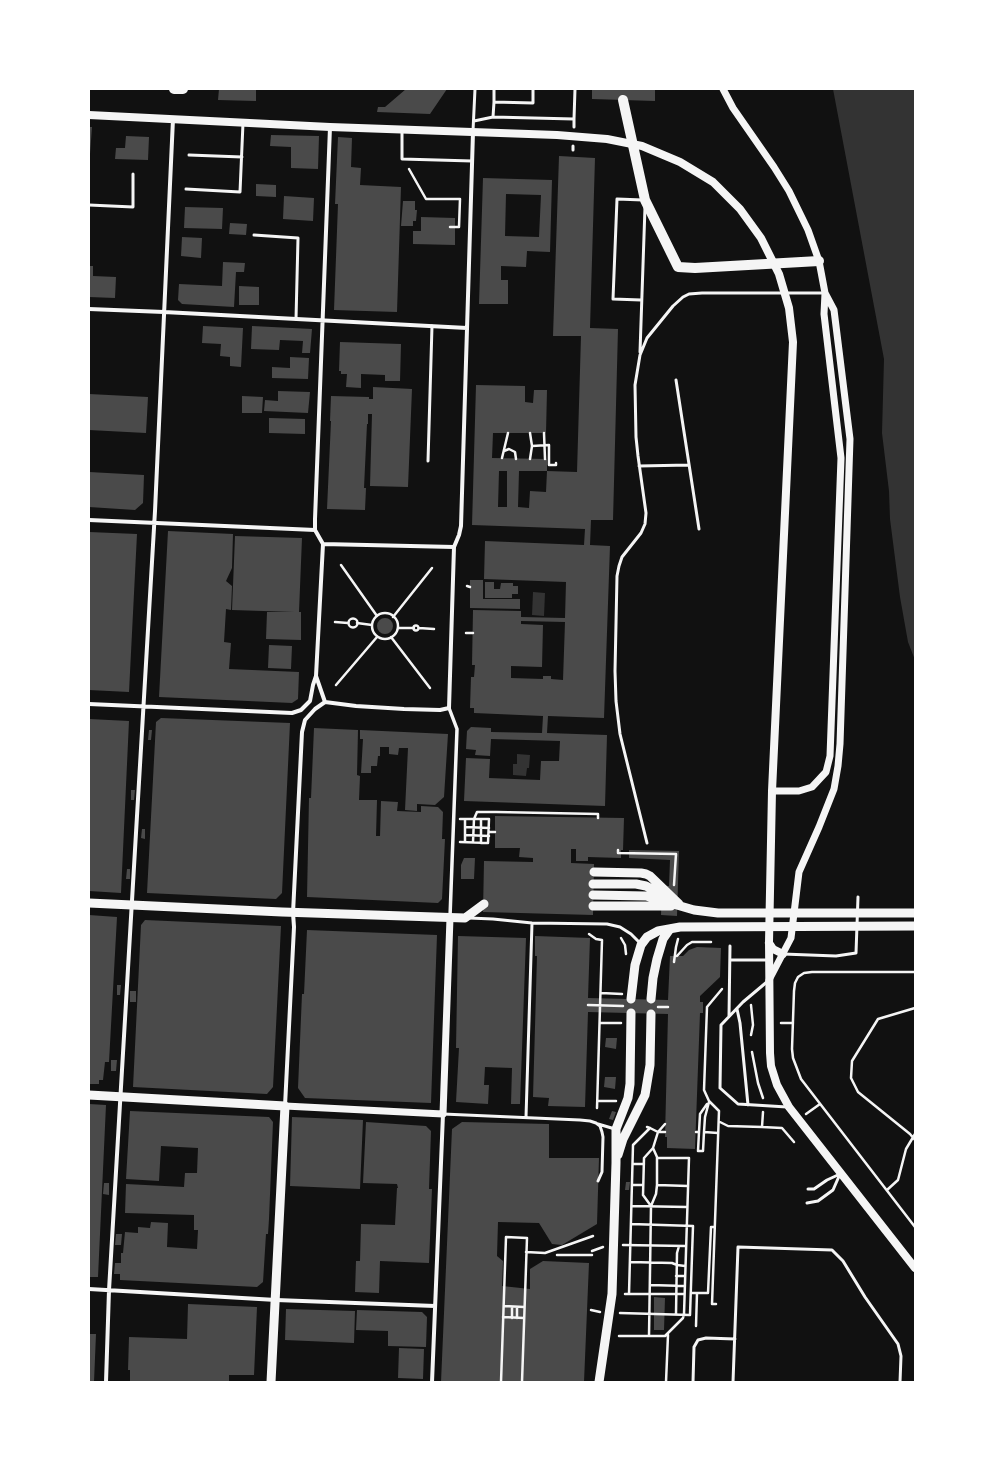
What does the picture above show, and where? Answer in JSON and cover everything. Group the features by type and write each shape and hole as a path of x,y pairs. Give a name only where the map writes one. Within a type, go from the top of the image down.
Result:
{"highway":[{"path":"174,89 183,89"},
{"path":"623,100 645,200 678,267 695,268 819,261"}],"main road":[{"path":"89,115 330,127 557,135 606,139 642,146 680,162 713,182 740,209 761,238 779,274 789,308 793,342 772,772 769,942 771,1066 777,1085 789,1107 915,1268"},
{"path":"594,872 646,874 656,881 680,905"},
{"path":"593,884 636,884 646,886 656,890 680,905"},
{"path":"593,895 646,896 694,910 718,913 915,913"},
{"path":"89,903 293,913 450,918 465,918 484,904"},
{"path":"593,906 680,905"},
{"path":"628,996 641,945 647,937 658,931 670,929 680,932 915,926"},
{"path":"652,1000 653,978 657,959 663,940 670,929"},
{"path":"769,942 773,949 783,954"},
{"path":"599,1382 612,1294 616,1129 628,1098 630,1084 631,1013"},
{"path":"616,1162 624,1139 645,1095 650,1065 651,1014"},
{"path":"89,1095 285,1106 272,1382"}],"street":[{"path":"723,89 733,108 789,191 808,230 819,261 825,293 824,314 841,458 830,756 826,772 812,788 799,791 772,791"},
{"path":"106,1382 109,1290 154,523 173,119"},
{"path":"89,704 292,713 301,710 310,701 316,676 323,544 316,530 314,519 330,127"},
{"path":"432,1382 457,729 449,708 454,548 461,526 473,132"},
{"path":"769,980 791,938 799,872 834,789 840,744 850,440 834,310 825,293"},
{"path":"89,309 467,328"},
{"path":"89,520 316,530"},
{"path":"323,544 454,548"},
{"path":"316,676 325,702"},
{"path":"443,1114 285,1106 302,732 305,720 315,708 325,702 356,706 404,709 440,710 449,708"},
{"path":"89,1289 276,1300 435,1306"}],"lane":[{"path":"473,132 476,89"},
{"path":"493,117 494,89"},
{"path":"494,102 532,103 533,89"},
{"path":"574,127 575,89"},
{"path":"474,121 493,117 574,119"},
{"path":"186,189 240,192 243,123"},
{"path":"402,129 402,159 472,161"},
{"path":"190,155 242,157"},
{"path":"89,206 133,206 133,174"},
{"path":"641,300 613,299 617,199 645,200 640,355 635,385 636,437 646,512 645,524 641,533 622,557 618,566 615,672 619,727 647,842"},
{"path":"254,235 298,238 296,319"},
{"path":"640,355 647,338 673,306 682,297 689,294 825,293"},
{"path":"428,462 432,326"},
{"path":"676,380 699,529"},
{"path":"639,466 689,465"},
{"path":"783,954 836,956 856,953 858,897"},
{"path":"465,918 532,923 607,924 620,928 631,934 641,945"},
{"path":"526,1117 532,923"},
{"path":"729,1017 730,946"},
{"path":"730,960 769,960"},
{"path":"769,980 755,991 721,1025 720,1088 738,1104 789,1107"},
{"path":"736,1009 740,1023 748,1105"},
{"path":"443,1114 580,1120 590,1121 616,1129"},
{"path":"596,1123 600,1126 603,1137 602,1172 598,1182"},
{"path":"808,1189 814,1189 827,1180 840,1174"},
{"path":"808,1203 818,1201 833,1190 840,1174"},
{"path":"734,1382 738,1247 832,1250 843,1261 865,1297 898,1344 901,1356 900,1382"},
{"path":"693,1382 694,1347 698,1340 706,1338 735,1339"}],"path":[{"path":"409,169 426,199 460,199 461,227 450,227"},
{"path":"502,458 508,433"},
{"path":"530,433 532,446 530,459"},
{"path":"544,433 545,459"},
{"path":"532,446 549,445 549,465 556,465 556,462"},
{"path":"504,451 509,449 513,450 516,458"},
{"path":"342,565 377,616"},
{"path":"393,617 432,568"},
{"path":"385,614 393,617 397,622 398,628 396,633 391,637 383,639 378,637 374,632 372,625 377,616 385,614"},
{"path":"348,623 354,618 357,623 372,625"},
{"path":"335,622 348,623 350,626 354,627 357,623"},
{"path":"398,628 414,628 416,630 419,628 434,629"},
{"path":"466,633 473,633"},
{"path":"336,685 378,637"},
{"path":"391,637 430,688"},
{"path":"473,842 474,819 477,812 598,814 598,818"},
{"path":"453,842 488,843 489,836 489,819 454,819"},
{"path":"465,819 465,842"},
{"path":"481,843 482,819"},
{"path":"465,827 489,828"},
{"path":"489,832 495,832"},
{"path":"465,835 489,836"},
{"path":"618,850 618,853 676,854 674,889"},
{"path":"674,962 680,932"},
{"path":"589,934 596,939 602,940 597,1108"},
{"path":"676,956 692,942 711,942"},
{"path":"915,972 804,973 798,977 795,983 792,1049 796,1069 801,1079 915,1227"},
{"path":"716,1304 712,1304 718,1133 720,1122 719,1111 709,1102 704,1090 707,1007 725,986"},
{"path":"601,993 628,996"},
{"path":"751,1004 753,1025 750,1033 751,1038"},
{"path":"914,1139 910,1134 858,1092 851,1078 852,1061 878,1019 915,1008"},
{"path":"600,1022 624,1023"},
{"path":"781,1023 793,1023"},
{"path":"753,1025 758,1025"},
{"path":"752,1050 758,1083 763,1098"},
{"path":"709,1102 705,1117 704,1151 698,1151 700,1114 709,1102"},
{"path":"805,1115 820,1104"},
{"path":"762,1127 763,1112"},
{"path":"720,1122 728,1126 782,1128 794,1142"},
{"path":"652,1206 643,1195 644,1158 653,1148 658,1132 665,1124"},
{"path":"647,1127 658,1132 665,1132"},
{"path":"629,1294 633,1144 650,1128"},
{"path":"785,1131 788,1128"},
{"path":"704,1132 718,1133"},
{"path":"887,1190 898,1180 906,1149 914,1139 915,1134"},
{"path":"649,1336 652,1206 657,1185 657,1158 653,1148"},
{"path":"619,1336 665,1336 683,1318 684,1314 689,1158 657,1158"},
{"path":"633,1164 644,1164"},
{"path":"632,1185 643,1185"},
{"path":"657,1185 688,1186"},
{"path":"632,1206 687,1207"},
{"path":"617,1313 690,1315 693,1226 631,1224"},
{"path":"691,1293 708,1293 711,1227 714,1227"},
{"path":"526,1252 550,1252 593,1236"},
{"path":"501,1382 506,1238 527,1238 522,1382"},
{"path":"621,1244 686,1246"},
{"path":"592,1251 605,1246"},
{"path":"676,1314 676,1276 679,1246"},
{"path":"557,1255 592,1255"},
{"path":"630,1262 685,1266"},
{"path":"676,1276 685,1276"},
{"path":"650,1285 685,1286"},
{"path":"696,1326 697,1293"},
{"path":"625,1294 684,1294"},
{"path":"504,1306 524,1307"},
{"path":"512,1307 512,1318"},
{"path":"517,1307 517,1318"},
{"path":"590,1310 601,1313"},
{"path":"504,1317 524,1318"},
{"path":"666,1382 668,1334"}],"shaded area":[{"path":"833,89 915,89 915,660 908,642 900,597 890,519 889,491 882,433 884,359"},
{"path":"533,592 545,593 544,616 532,615"},
{"path":"517,754 530,755 529,768 527,768 526,776 513,775 513,764 517,764"}],"building":[{"path":"219,89 256,89 256,101 218,100"},
{"path":"406,89 447,89 430,114 377,112 378,107 385,107"},
{"path":"592,89 655,89 655,101 592,99"},
{"path":"89,127 92,127 90,154 89,154"},
{"path":"271,135 319,136 318,169 291,168 291,147 270,146"},
{"path":"126,136 149,137 148,160 115,159 116,148 125,148"},
{"path":"338,137 352,138 351,167 361,168 360,185 401,187 397,312 334,310 338,204 335,204"},
{"path":"559,156 595,158 590,328 618,329 613,520 591,520 590,545 610,546 604,718 548,716 547,733 607,735 605,806 464,801 466,758 490,759 489,778 540,780 541,761 559,761 560,741 491,739 490,756 475,755 476,750 466,749 467,731 471,727 491,728 491,732 542,733 543,716 474,713 474,708 470,708 471,677 474,677 475,665 472,665 473,610 521,611 521,617 565,618 566,582 484,579 485,541 584,545 585,529 472,525 476,385 525,386 525,402 533,403 534,390 547,390 546,433 493,433 492,458 547,459 547,471 577,472 581,336 553,336","holes":["499,471 507,471 507,507 498,507","519,471 547,471 546,492 530,491 529,508 518,507","521,621 565,622 563,680 551,679 551,676 543,676 543,679 511,678 511,666 542,667 543,625 521,624"]},
{"path":"483,178 552,180 550,252 527,251 526,267 501,266 501,280 508,280 508,304 479,304","holes":["506,194 541,195 539,237 505,236"]},
{"path":"256,184 276,185 276,197 256,196"},
{"path":"284,196 314,198 313,221 283,219"},
{"path":"403,201 415,201 415,210 417,210 416,221 413,221 413,226 401,226"},
{"path":"185,207 223,208 222,229 184,228"},
{"path":"421,217 455,218 455,245 413,244 413,231 421,231"},
{"path":"230,223 247,224 246,235 229,234"},
{"path":"182,237 202,238 201,258 181,256"},
{"path":"223,262 245,263 244,272 236,272 234,307 182,304 178,300 179,284 222,286"},
{"path":"89,266 93,266 93,276 116,277 115,298 89,297"},
{"path":"239,286 259,287 259,305 239,305"},
{"path":"203,326 243,328 241,367 230,366 230,357 220,356 221,344 202,343"},
{"path":"252,326 312,329 310,353 302,353 303,341 280,340 279,350 251,349"},
{"path":"340,342 401,344 400,381 385,381 385,375 361,374 361,388 346,387 347,374 341,374 341,371 339,371"},
{"path":"290,357 309,358 308,379 272,378 272,367 290,368"},
{"path":"373,387 412,389 408,487 370,486 372,414 368,414 364,488 366,488 365,510 327,509 331,396 369,397 369,399 373,399"},
{"path":"278,391 310,392 308,413 264,411 265,400 278,401"},
{"path":"89,394 148,397 146,433 89,430"},
{"path":"242,396 263,397 262,413 242,413"},
{"path":"269,418 305,419 305,434 269,433"},
{"path":"89,472 144,475 143,503 135,510 89,507"},
{"path":"168,531 233,534 232,568 226,581 232,586 231,610 226,609 224,642 231,643 229,669 299,672 298,699 292,703 159,697"},
{"path":"89,532 137,534 129,692 89,690"},
{"path":"235,536 302,538 299,612 301,612 301,640 266,639 267,612 294,612 232,610"},
{"path":"470,580 483,580 483,599 520,599 520,609 470,608"},
{"path":"485,582 494,582 494,589 500,589 501,583 513,583 513,586 518,586 518,594 512,594 512,598 485,598"},
{"path":"382,618 388,618 393,623 391,632 388,634 382,634 377,629 377,623"},
{"path":"269,645 292,646 291,669 268,668"},
{"path":"161,718 290,723 282,893 276,899 147,893 156,722"},
{"path":"89,719 129,721 121,893 89,891"},
{"path":"314,728 358,730 357,775 360,776 359,800 377,800 376,836 380,836 381,801 398,802 397,811 421,812 421,806 438,807 443,812 442,839 445,839 442,899 438,903 307,897 309,798 311,798"},
{"path":"149,730 152,730 151,740 148,740"},
{"path":"360,730 448,734 444,797 435,805 417,804 417,811 405,810 408,748 399,748 398,755 389,754 389,747 380,747 380,756 378,756 377,766 371,766 371,773 361,773 363,739 360,739"},
{"path":"131,790 135,790 134,800 131,800"},
{"path":"495,816 624,818 623,850 621,850 621,858 588,857 588,861 576,861 576,849 571,849 571,863 594,864 593,915 483,912 484,861 533,862 533,858 519,857 520,848 495,848"},
{"path":"142,829 145,829 145,839 141,838"},
{"path":"629,850 679,851 677,916 661,915 662,886 669,886 670,860 629,858"},
{"path":"464,858 475,858 474,879 461,879 461,865"},
{"path":"127,869 130,869 130,879 126,879"},
{"path":"89,915 117,917 109,1062 105,1062 103,1080 99,1080 99,1084 89,1084"},
{"path":"145,920 281,926 273,1087 267,1094 133,1087 141,925"},
{"path":"307,930 437,935 431,1103 305,1098 298,1088 302,994 304,994"},
{"path":"458,936 526,938 520,1104 511,1104 512,1068 485,1067 484,1085 489,1085 488,1104 456,1102 459,1048 456,1048"},
{"path":"535,936 590,938 588,998 668,1000 670,956 683,956 689,950 697,947 721,948 720,977 700,996 700,1002 703,1002 703,1013 700,1013 695,1149 667,1148 667,1137 665,1137 668,1014 588,1012 585,1107 548,1106 549,1098 533,1097 537,956 535,956"},
{"path":"117,985 121,985 120,995 117,995"},
{"path":"130,991 136,991 136,1002 130,1002"},
{"path":"606,1038 617,1038 616,1049 605,1047"},
{"path":"111,1060 117,1060 116,1071 111,1071"},
{"path":"605,1077 616,1077 615,1089 604,1087"},
{"path":"89,1104 106,1105 98,1277 89,1277"},
{"path":"130,1111 269,1117 273,1122 268,1234 266,1234 263,1282 257,1287 120,1280 120,1274 114,1274 115,1263 121,1263 121,1253 123,1253 125,1232 138,1233 138,1227 150,1228 151,1222 168,1223 167,1247 197,1249 198,1230 194,1230 194,1215 125,1213 126,1184 184,1187 185,1173 197,1173 198,1148 161,1146 159,1181 126,1179"},
{"path":"612,1111 616,1112 613,1120 609,1119"},
{"path":"292,1117 363,1120 360,1189 290,1186"},
{"path":"366,1122 426,1126 431,1131 429,1189 432,1189 429,1263 380,1261 379,1293 355,1292 356,1261 360,1261 361,1224 395,1225 398,1188 397,1184 363,1183"},
{"path":"462,1122 549,1124 549,1158 599,1158 597,1224 562,1245 552,1244 539,1223 498,1222 497,1256 503,1261 502,1286 530,1289 530,1269 543,1261 589,1263 584,1382 441,1382 452,1129"},
{"path":"626,1182 630,1182 629,1190 625,1190"},
{"path":"104,1183 109,1183 109,1195 103,1194"},
{"path":"116,1234 122,1234 121,1245 115,1245"},
{"path":"654,1297 665,1298 664,1330 654,1330"},
{"path":"188,1304 257,1307 254,1375 229,1375 229,1382 130,1382 130,1370 128,1370 129,1337 187,1339"},
{"path":"286,1309 355,1311 354,1343 285,1340"},
{"path":"357,1310 422,1312 427,1317 426,1347 388,1346 388,1331 356,1330"},
{"path":"89,1334 96,1334 94,1382 89,1382"},
{"path":"399,1348 424,1349 423,1379 398,1378"}]}
